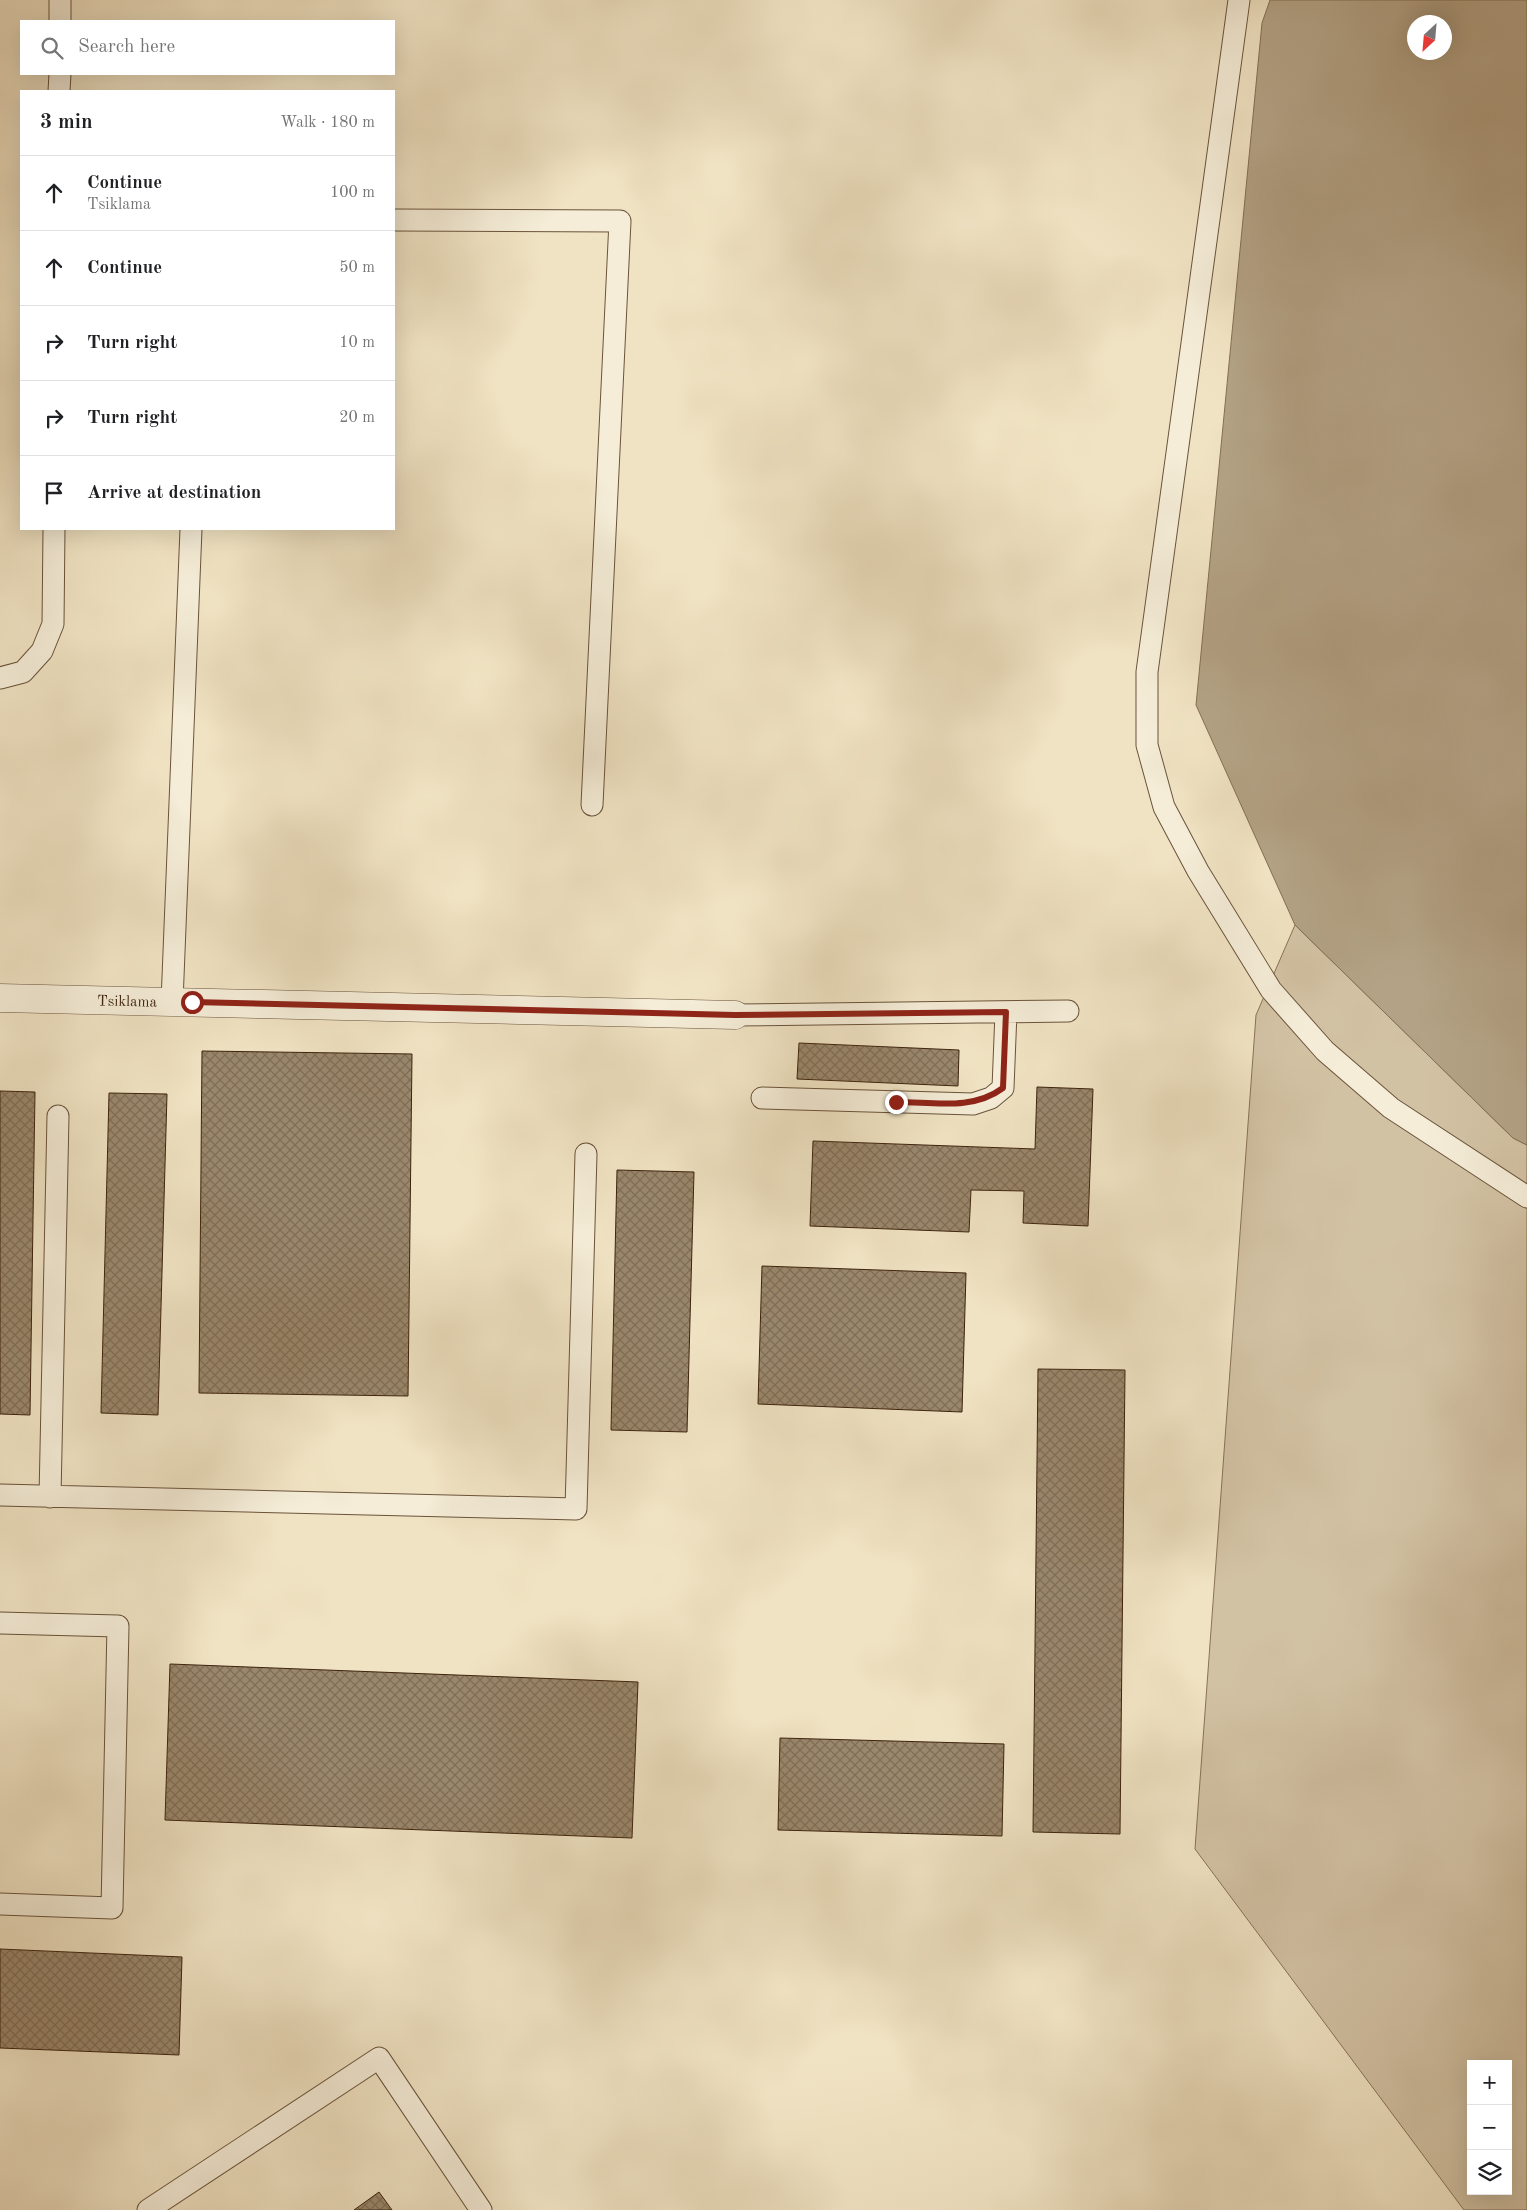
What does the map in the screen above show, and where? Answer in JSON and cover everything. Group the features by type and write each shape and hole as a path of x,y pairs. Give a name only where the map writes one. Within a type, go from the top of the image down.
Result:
{"street":[{"name":"Tsiklama","path":"0,998 735,1015"}],"lane":[{"path":"60,0 60,20"},
{"path":"1239,0 1147,672 1147,745 1164,806 1198,871 1270,990 1325,1051 1391,1108 1527,1197"},
{"path":"59,90 60,75"},
{"path":"395,220 620,221 592,805"},
{"path":"0,678 23,672 42,651 53,624 54,530"},
{"path":"172,1002 190,530"},
{"path":"735,1015 1068,1011"},
{"path":"762,1098 973,1104 991,1098 1003,1088 1006,1012"},
{"path":"50,1496 58,1116"},
{"path":"0,1495 576,1509 586,1154"},
{"path":"0,1623 118,1626 112,1908 0,1904"},
{"path":"148,2210 379,2058 481,2210"}],"shaded area":[{"path":"1270,0 1527,0 1527,1145 1513,1138 1295,925 1196,705 1262,23"},
{"path":"1295,925 1513,1138 1527,1145 1527,2210 1464,2210 1195,1849 1256,1015"}],"building":[{"path":"799,1043 959,1050 958,1086 797,1079"},
{"path":"202,1051 412,1054 408,1396 199,1393"},
{"path":"1037,1087 1093,1089 1088,1226 1023,1223 1024,1191 971,1190 969,1232 810,1226 813,1141 1035,1149"},
{"path":"0,1091 35,1092 30,1415 0,1414"},
{"path":"109,1093 167,1094 158,1415 101,1413"},
{"path":"617,1170 694,1172 687,1432 611,1430"},
{"path":"762,1266 966,1273 962,1412 758,1404"},
{"path":"1038,1369 1125,1370 1120,1834 1033,1832"},
{"path":"170,1664 638,1682 632,1838 165,1820"},
{"path":"780,1738 1004,1744 1002,1836 778,1830"},
{"path":"0,1949 182,1957 179,2055 0,2048"},
{"path":"379,2192 392,2210 354,2210"}],"route":[{"path":"192,1002 735,1015 1006,1012 1003,1088 991,1098 973,1104 896,1102"}]}
